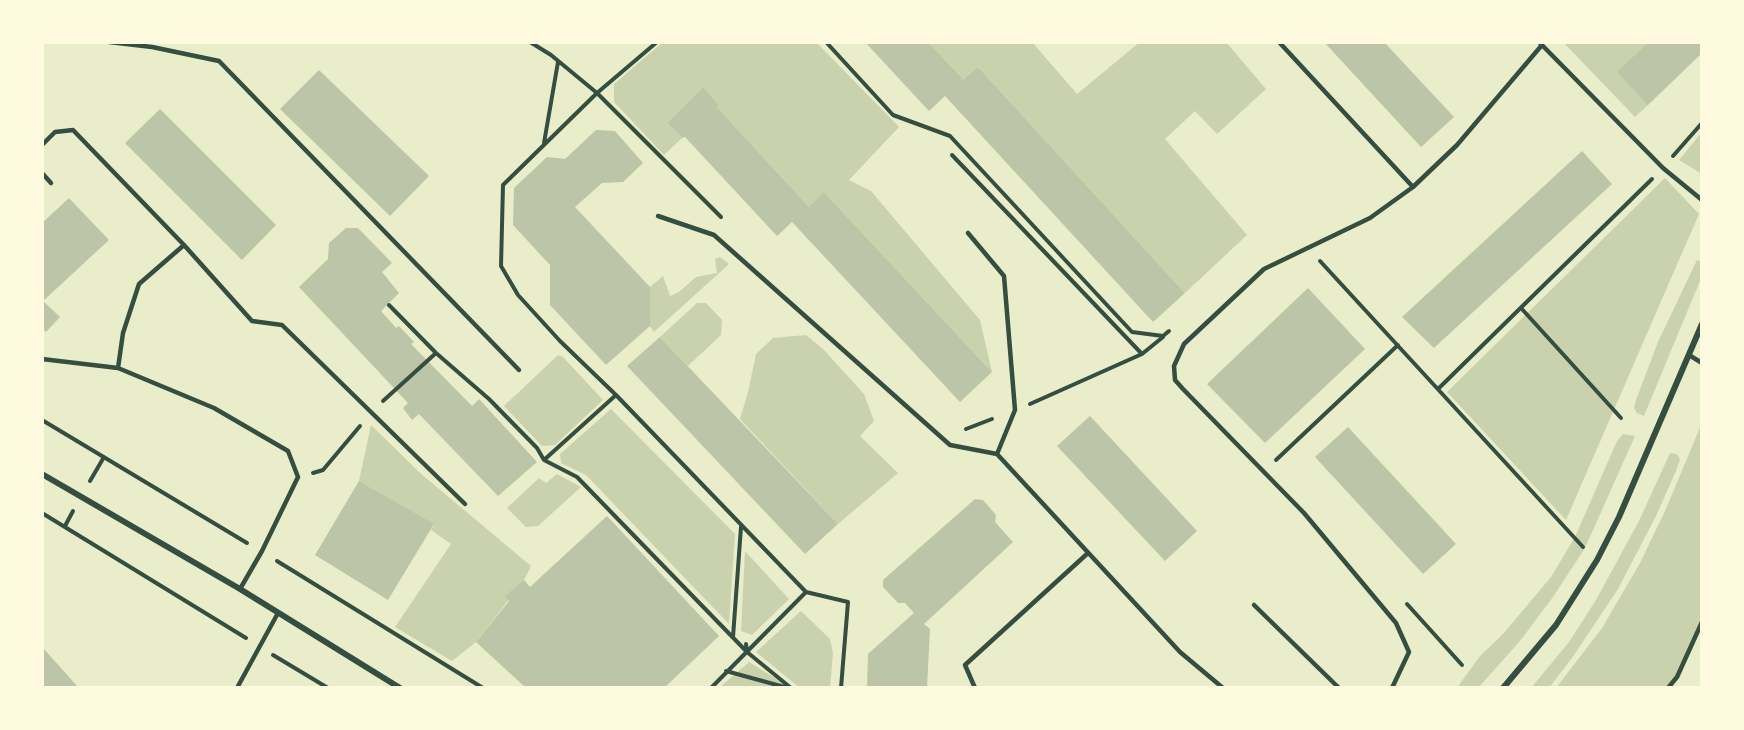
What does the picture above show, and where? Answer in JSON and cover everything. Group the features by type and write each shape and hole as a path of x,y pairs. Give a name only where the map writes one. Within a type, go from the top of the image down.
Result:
{"street":[{"path":"1503,688 1556,625 1597,560 1619,518 1702,324"},
{"path":"42,474 240,589 400,688"}],"lane":[{"path":"109,42 153,47 219,61 519,370"},
{"path":"1279,42 1413,187"},
{"path":"1392,688 1408,652 1396,623 1304,513 1175,380 1174,366 1184,344 1264,269 1370,218 1413,187 1457,145 1541,43 1663,168 1702,200"},
{"path":"42,145 56,132 73,130 184,245 252,321 282,325 465,504"},
{"path":"42,173 51,183"},
{"path":"658,216 714,235 950,445 997,454 1180,652 1223,688"},
{"path":"968,233 1004,276 1015,410 997,454"},
{"path":"118,368 123,333 139,284 184,245"},
{"path":"1689,355 1702,363"},
{"path":"42,358 118,368 214,408 288,451 298,477 240,589"},
{"path":"975,688 965,665 1088,553"},
{"path":"1254,605 1339,688"},
{"path":"237,688 278,613"},
{"path":"1668,688 1677,677 1702,622"}],"path":[{"path":"530,42 558,61 597,93 644,142"},
{"path":"657,42 597,93 503,185 501,266 525,302 567,348 616,395 806,592 848,602 841,688"},
{"path":"826,42 893,115 950,136 1132,332 1163,336"},
{"path":"544,145 558,61"},
{"path":"1438,389 1663,168 1702,123"},
{"path":"952,154 1142,354"},
{"path":"1309,249 1597,560"},
{"path":"389,305 436,353 489,399 537,448 544,460 577,477 747,652 789,688"},
{"path":"1521,309 1621,418"},
{"path":"960,431 1015,410 1142,354 1172,328"},
{"path":"1281,455 1398,345"},
{"path":"298,477 323,470 371,412 436,353"},
{"path":"544,460 616,395"},
{"path":"42,420 483,688"},
{"path":"42,513 328,688"},
{"path":"733,638 741,527"},
{"path":"711,688 806,592"},
{"path":"746,644 747,652"},
{"path":"726,671 789,688"}],"green space":[{"path":"663,42 816,42 899,127 849,180 871,191 980,320 992,372 825,193 809,207 717,107 719,105 703,87 667,123 682,138 664,155 614,102 614,84"},
{"path":"928,42 1032,42 1077,94 1140,42 1226,42 1266,89 1217,134 1195,111 1165,139 1247,235 1185,293 978,67 963,79"},
{"path":"1563,42 1649,42 1648,105 1635,117"},
{"path":"1702,132 1702,174 1679,160"},
{"path":"1665,178 1699,214 1566,520 1447,392"},
{"path":"720,257 729,264 654,332 650,326 650,287 663,276 670,296 679,292 696,277 717,273 715,259"},
{"path":"1697,260 1702,262 1702,276 1644,416 1637,413 1634,408 1636,400 1658,342"},
{"path":"697,303 706,303 722,320 721,335 688,366 660,337"},
{"path":"806,335 823,349 864,394 874,421 860,436 898,473 838,524 740,419 756,354 773,338"},
{"path":"558,355 563,357 603,400 555,445 542,446 504,406"},
{"path":"611,409 735,534 729,624 586,475 561,463 560,454"},
{"path":"1702,423 1702,622 1677,677 1668,688 1556,688 1602,628 1640,563 1665,511"},
{"path":"371,425 420,473 531,566 524,580 476,642 452,661 395,627 451,544 431,530 434,525 359,481"},
{"path":"1623,434 1635,436 1585,548 1553,597 1520,641 1478,688 1459,688 1480,656 1503,634 1551,577 1575,537 1617,441"},
{"path":"1670,453 1677,454 1680,459 1676,471 1656,516 1618,589 1549,688 1531,688 1569,642 1596,600 1639,521"},
{"path":"557,474 581,487 538,526 526,527 507,508 539,478 546,483"},
{"path":"745,551 789,599 752,635 741,631"},
{"path":"801,611 830,639 833,653 830,688 800,688 756,652"},
{"path":"749,662 791,688 719,688"}],"building":[{"path":"865,42 928,42 963,79 978,67 1185,293 1153,322 945,96 929,111"},
{"path":"1324,42 1384,42 1454,117 1421,147"},
{"path":"1649,42 1702,42 1702,53 1648,105 1617,72"},
{"path":"319,70 429,176 390,216 280,109"},
{"path":"703,87 719,105 717,107 809,207 824,192 992,372 960,402 792,222 777,236 685,137 682,138 667,123"},
{"path":"160,109 276,225 242,260 125,143"},
{"path":"596,130 615,131 643,163 623,182 602,183 575,207 650,287 650,326 606,365 550,305 550,265 513,225 514,188 547,157 565,159"},
{"path":"1582,151 1612,184 1434,348 1402,317"},
{"path":"69,198 109,240 43,301 60,317 46,332 42,328 42,223"},
{"path":"346,228 358,228 392,263 382,272 399,293 381,311 396,328 399,326 414,342 411,344 472,406 479,399 537,462 498,496 419,414 412,420 403,408 408,403 299,287 328,259 329,243"},
{"path":"1308,288 1365,349 1265,443 1207,384"},
{"path":"660,337 838,524 805,554 627,366"},
{"path":"1090,416 1197,531 1165,561 1057,446"},
{"path":"1348,427 1456,544 1423,574 1315,457"},
{"path":"359,481 434,524 388,600 315,555"},
{"path":"975,499 983,500 996,515 995,522 1013,542 924,624 930,629 927,688 867,688 868,654 914,613 905,603 898,603 883,587 883,580"},
{"path":"607,516 719,636 664,688 526,688 476,642 509,601 505,596 524,580 530,587"},
{"path":"42,647 79,688 42,688"}]}
